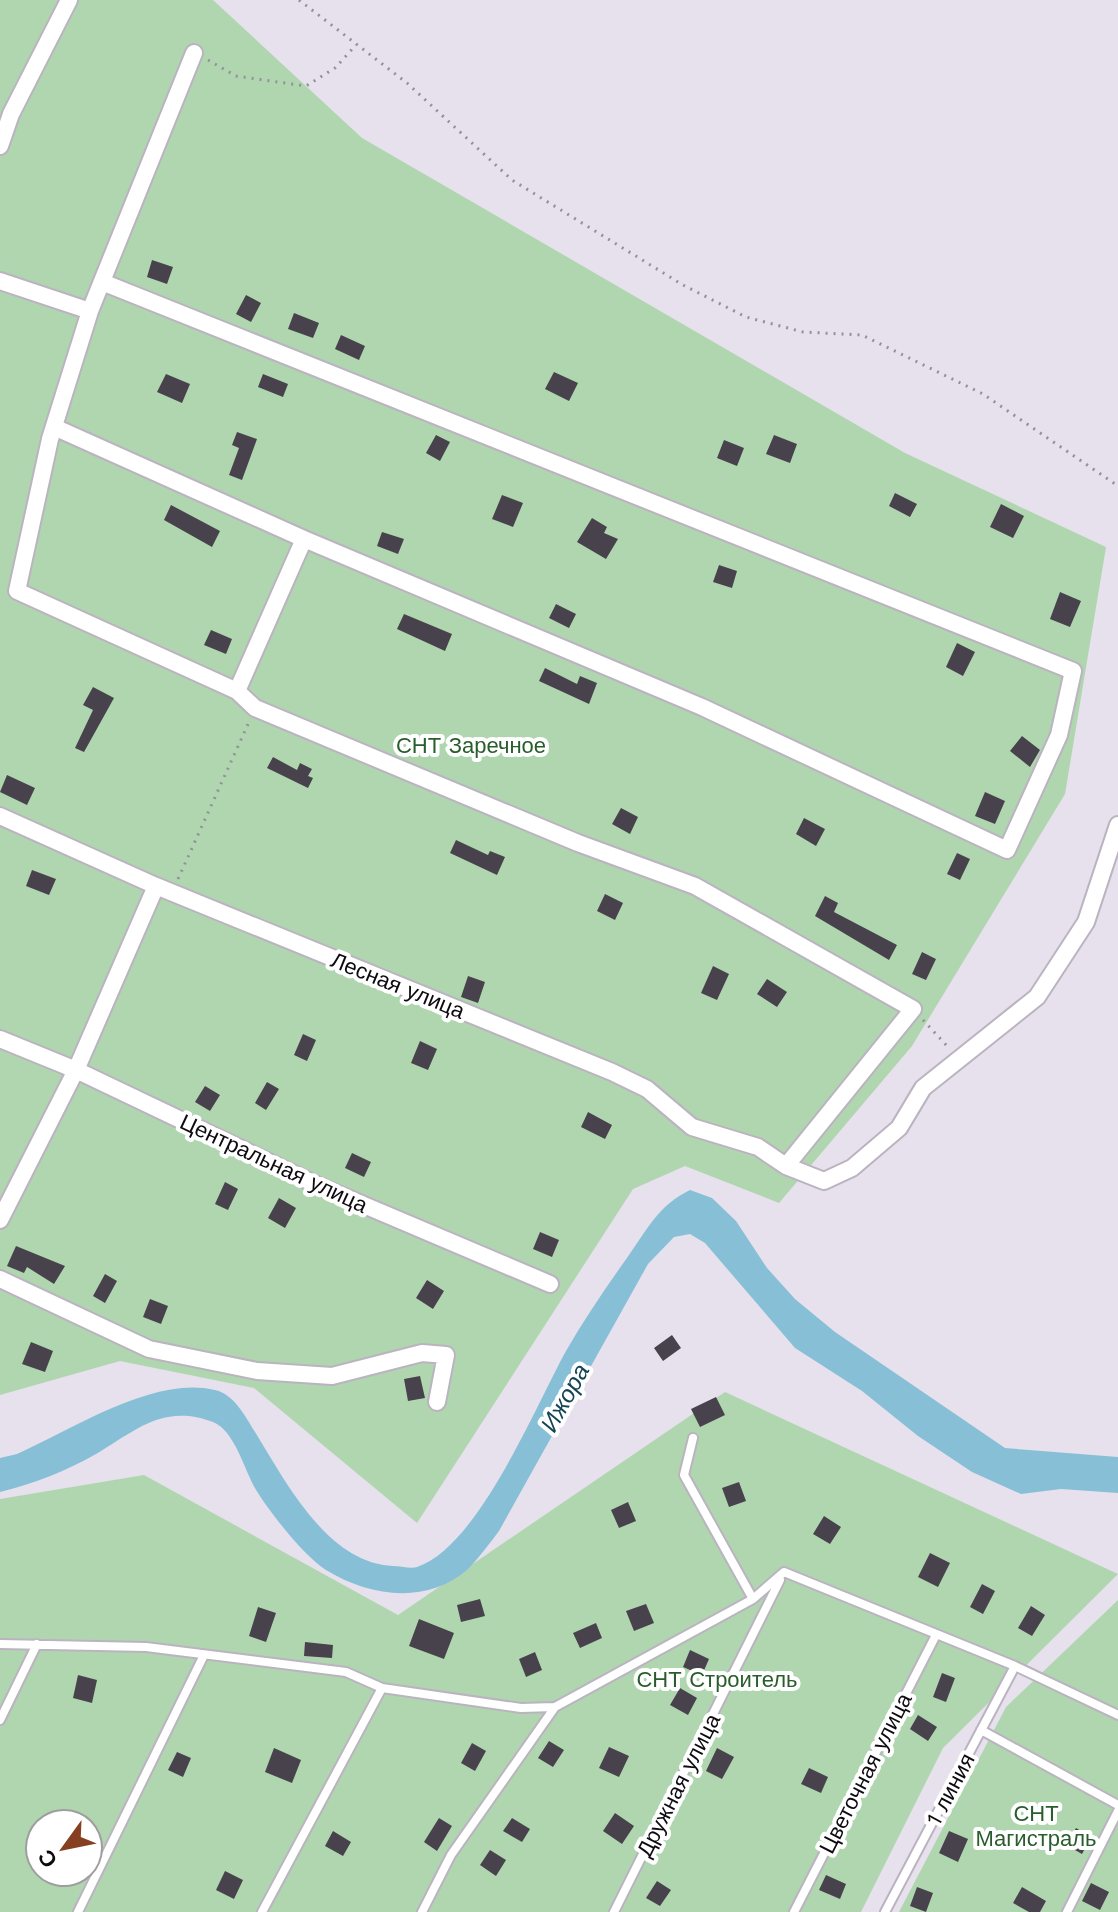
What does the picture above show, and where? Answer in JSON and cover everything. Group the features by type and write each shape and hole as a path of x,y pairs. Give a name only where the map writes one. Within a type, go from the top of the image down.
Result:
{"street":[{"path":"0,146 11,114 69,0"},
{"path":"194,53 90,311 54,427 17,591 237,691 255,708 578,843 695,886 913,1009 786,1166"},
{"path":"0,281 90,311"},
{"path":"54,427 304,539 702,707 1007,850 1059,735 1073,671 102,282"},
{"path":"237,691 304,539"},
{"name":"Лесная улица","path":"0,816 156,886 612,1072 647,1089 692,1127 758,1147 786,1166 824,1181 852,1168 899,1128 923,1088 1037,997 1086,922 1118,825"},
{"path":"0,1220 76,1070 156,886"},
{"name":"Центральная улица","path":"0,1039 76,1070 319,1186 550,1284"},
{"path":"0,1279 149,1349 257,1371 332,1376 422,1353 446,1355 437,1402"}],"lane":[{"path":"693,1438 684,1475 753,1599"},
{"path":"422,1912 451,1855 555,1707 753,1599 784,1572 1015,1666 1118,1715"},
{"name":"Дружная улица","path":"614,1912 784,1572"},
{"name":"Цветочная улица","path":"794,1912 936,1635"},
{"path":"0,1644 146,1647 346,1672 382,1688 521,1708 555,1707"},
{"path":"0,1720 37,1644"},
{"path":"78,1912 204,1655"},
{"name":"1 линия","path":"885,1912 1015,1666"},
{"path":"262,1912 382,1688"},
{"path":"981,1730 1118,1808 1067,1912"}],"path":[{"path":"299,0 407,83 512,180 683,285 746,317 803,332 862,335 983,394 1118,486"},
{"path":"194,53 236,76 306,86 335,68 356,44"},
{"path":"156,886 177,881 255,708"},
{"path":"913,1009 958,1058"}],"green space":[{"name":"СНТ Заречное","path":"0,0 213,0 362,138 905,453 1106,547 1065,794 912,1046 779,1203 685,1166 633,1189 417,1523 254,1388 120,1361 0,1395"},
{"name":"СНТ Строитель","path":"725,1392 1118,1574 943,1748 861,1912 0,1912 0,1499 144,1475 398,1615"},
{"name":"СНТ Магистраль","path":"1118,1600 1118,1912 899,1912 1006,1707"}],"water":[{"name":"Ижора","path":"690,1190 712,1198 736,1221 767,1268 795,1299 835,1332 1005,1448 1118,1457 1118,1493 1061,1489 1021,1494 972,1472 918,1436 862,1391 795,1348 705,1243 690,1234 674,1237 648,1264 499,1531 468,1569 435,1588 417,1592 379,1591 326,1570 299,1546 272,1512 253,1485 228,1434 213,1422 195,1417 179,1416 150,1422 73,1466 0,1492 0,1458 17,1454 140,1397 191,1387 215,1390 228,1396 239,1407 295,1496 329,1535 348,1551 369,1561 417,1567 440,1554 462,1533 483,1505 596,1302 655,1218"}],"building":[{"path":"152,260 173,267 167,284 147,277"},
{"path":"246,295 261,303 251,322 236,314"},
{"path":"294,313 319,323 313,338 288,329"},
{"path":"341,335 365,346 359,360 335,349"},
{"path":"554,372 578,383 569,401 545,389"},
{"path":"166,374 190,384 182,403 157,392"},
{"path":"263,374 288,384 283,397 258,387"},
{"path":"237,432 257,439 242,480 229,475 239,448 232,445"},
{"path":"436,435 450,442 440,461 426,453"},
{"path":"774,435 797,444 790,463 766,454"},
{"path":"724,440 744,448 737,466 717,458"},
{"path":"895,493 917,504 910,517 889,506"},
{"path":"502,495 523,503 513,527 492,519"},
{"path":"1001,504 1024,516 1013,538 990,527"},
{"path":"171,505 220,531 212,547 164,520"},
{"path":"592,518 607,527 604,533 618,539 606,559 577,542"},
{"path":"382,532 404,539 398,554 377,546"},
{"path":"719,565 737,571 732,588 713,582"},
{"path":"1060,592 1081,601 1070,627 1050,619"},
{"path":"556,604 576,614 569,628 549,618"},
{"path":"404,614 452,634 445,651 397,629"},
{"path":"211,630 232,639 226,654 204,645"},
{"path":"957,643 975,652 963,676 946,667"},
{"path":"545,668 577,684 580,676 597,683 589,704 539,681"},
{"path":"93,687 114,698 84,752 75,748 93,710 83,705"},
{"path":"1022,736 1040,750 1030,767 1010,751"},
{"path":"273,757 297,770 300,763 312,769 308,776 313,778 308,788 267,768"},
{"path":"7,775 35,788 27,805 0,792"},
{"path":"985,792 1005,801 995,824 975,816"},
{"path":"621,808 638,817 630,834 612,824"},
{"path":"804,818 825,829 816,846 796,834"},
{"path":"456,840 488,855 490,851 505,857 497,875 450,853"},
{"path":"957,853 970,859 960,880 947,874"},
{"path":"32,870 56,879 49,895 26,886"},
{"path":"605,894 623,903 615,920 597,911"},
{"path":"825,896 838,903 834,912 897,945 889,960 815,916"},
{"path":"922,952 936,959 926,980 912,974"},
{"path":"713,966 729,974 717,1000 701,993"},
{"path":"468,976 485,982 478,1003 461,997"},
{"path":"767,979 787,992 777,1007 757,994"},
{"path":"303,1034 316,1040 307,1061 294,1055"},
{"path":"420,1041 437,1049 428,1070 411,1063"},
{"path":"267,1082 279,1089 266,1110 255,1103"},
{"path":"205,1086 220,1095 210,1111 195,1102"},
{"path":"588,1112 612,1125 605,1139 581,1127"},
{"path":"352,1153 371,1162 364,1177 345,1168"},
{"path":"225,1182 238,1189 228,1210 215,1204"},
{"path":"279,1198 296,1208 285,1228 268,1218"},
{"path":"540,1232 559,1240 552,1257 533,1249"},
{"path":"16,1246 65,1266 54,1284 27,1267 24,1273 7,1266"},
{"path":"105,1274 117,1281 105,1303 93,1296"},
{"path":"427,1280 444,1291 433,1309 416,1298"},
{"path":"150,1299 168,1306 161,1324 143,1317"},
{"path":"672,1335 681,1348 663,1361 654,1348"},
{"path":"31,1342 53,1351 45,1372 22,1364"},
{"path":"420,1376 425,1398 408,1401 404,1379"},
{"path":"716,1397 725,1415 700,1427 691,1409"},
{"path":"739,1482 746,1501 729,1507 722,1488"},
{"path":"628,1502 636,1521 619,1528 611,1510"},
{"path":"824,1516 841,1527 830,1544 813,1534"},
{"path":"930,1553 950,1563 938,1587 918,1577"},
{"path":"982,1584 995,1591 983,1614 970,1607"},
{"path":"480,1599 485,1616 461,1622 457,1605"},
{"path":"646,1604 654,1623 634,1631 626,1611"},
{"path":"1031,1606 1045,1615 1032,1636 1018,1628"},
{"path":"258,1607 276,1613 266,1642 249,1636"},
{"path":"419,1619 454,1633 444,1659 409,1646"},
{"path":"596,1623 602,1638 580,1648 573,1633"},
{"path":"305,1642 333,1645 332,1658 304,1656"},
{"path":"690,1650 709,1659 702,1675 683,1667"},
{"path":"535,1652 542,1670 526,1677 519,1659"},
{"path":"942,1673 955,1678 946,1702 933,1697"},
{"path":"78,1675 97,1680 92,1703 73,1698"},
{"path":"680,1688 697,1698 688,1715 670,1705"},
{"path":"918,1715 937,1727 928,1741 910,1729"},
{"path":"549,1741 564,1750 553,1767 538,1758"},
{"path":"472,1743 486,1751 475,1771 461,1763"},
{"path":"609,1747 629,1756 619,1777 599,1768"},
{"path":"274,1748 301,1760 292,1783 265,1772"},
{"path":"717,1748 734,1757 722,1779 706,1771"},
{"path":"177,1752 191,1758 183,1777 168,1770"},
{"path":"809,1768 828,1777 821,1793 801,1784"},
{"path":"615,1813 634,1826 622,1844 603,1831"},
{"path":"439,1818 452,1826 437,1851 424,1842"},
{"path":"512,1818 530,1829 522,1842 503,1831"},
{"path":"1076,1828 1091,1837 1082,1854 1066,1845"},
{"path":"333,1831 351,1842 343,1856 325,1846"},
{"path":"949,1831 968,1839 958,1862 939,1853"},
{"path":"490,1850 506,1860 496,1876 480,1865"},
{"path":"225,1871 243,1880 234,1899 216,1890"},
{"path":"826,1875 846,1884 840,1899 819,1890"},
{"path":"657,1881 671,1890 660,1906 646,1898"},
{"path":"1091,1883 1109,1892 1100,1910 1082,1901"},
{"path":"917,1887 933,1893 926,1912 910,1906"},
{"path":"1022,1887 1046,1901 1040,1912 1029,1912 1013,1903"}]}
